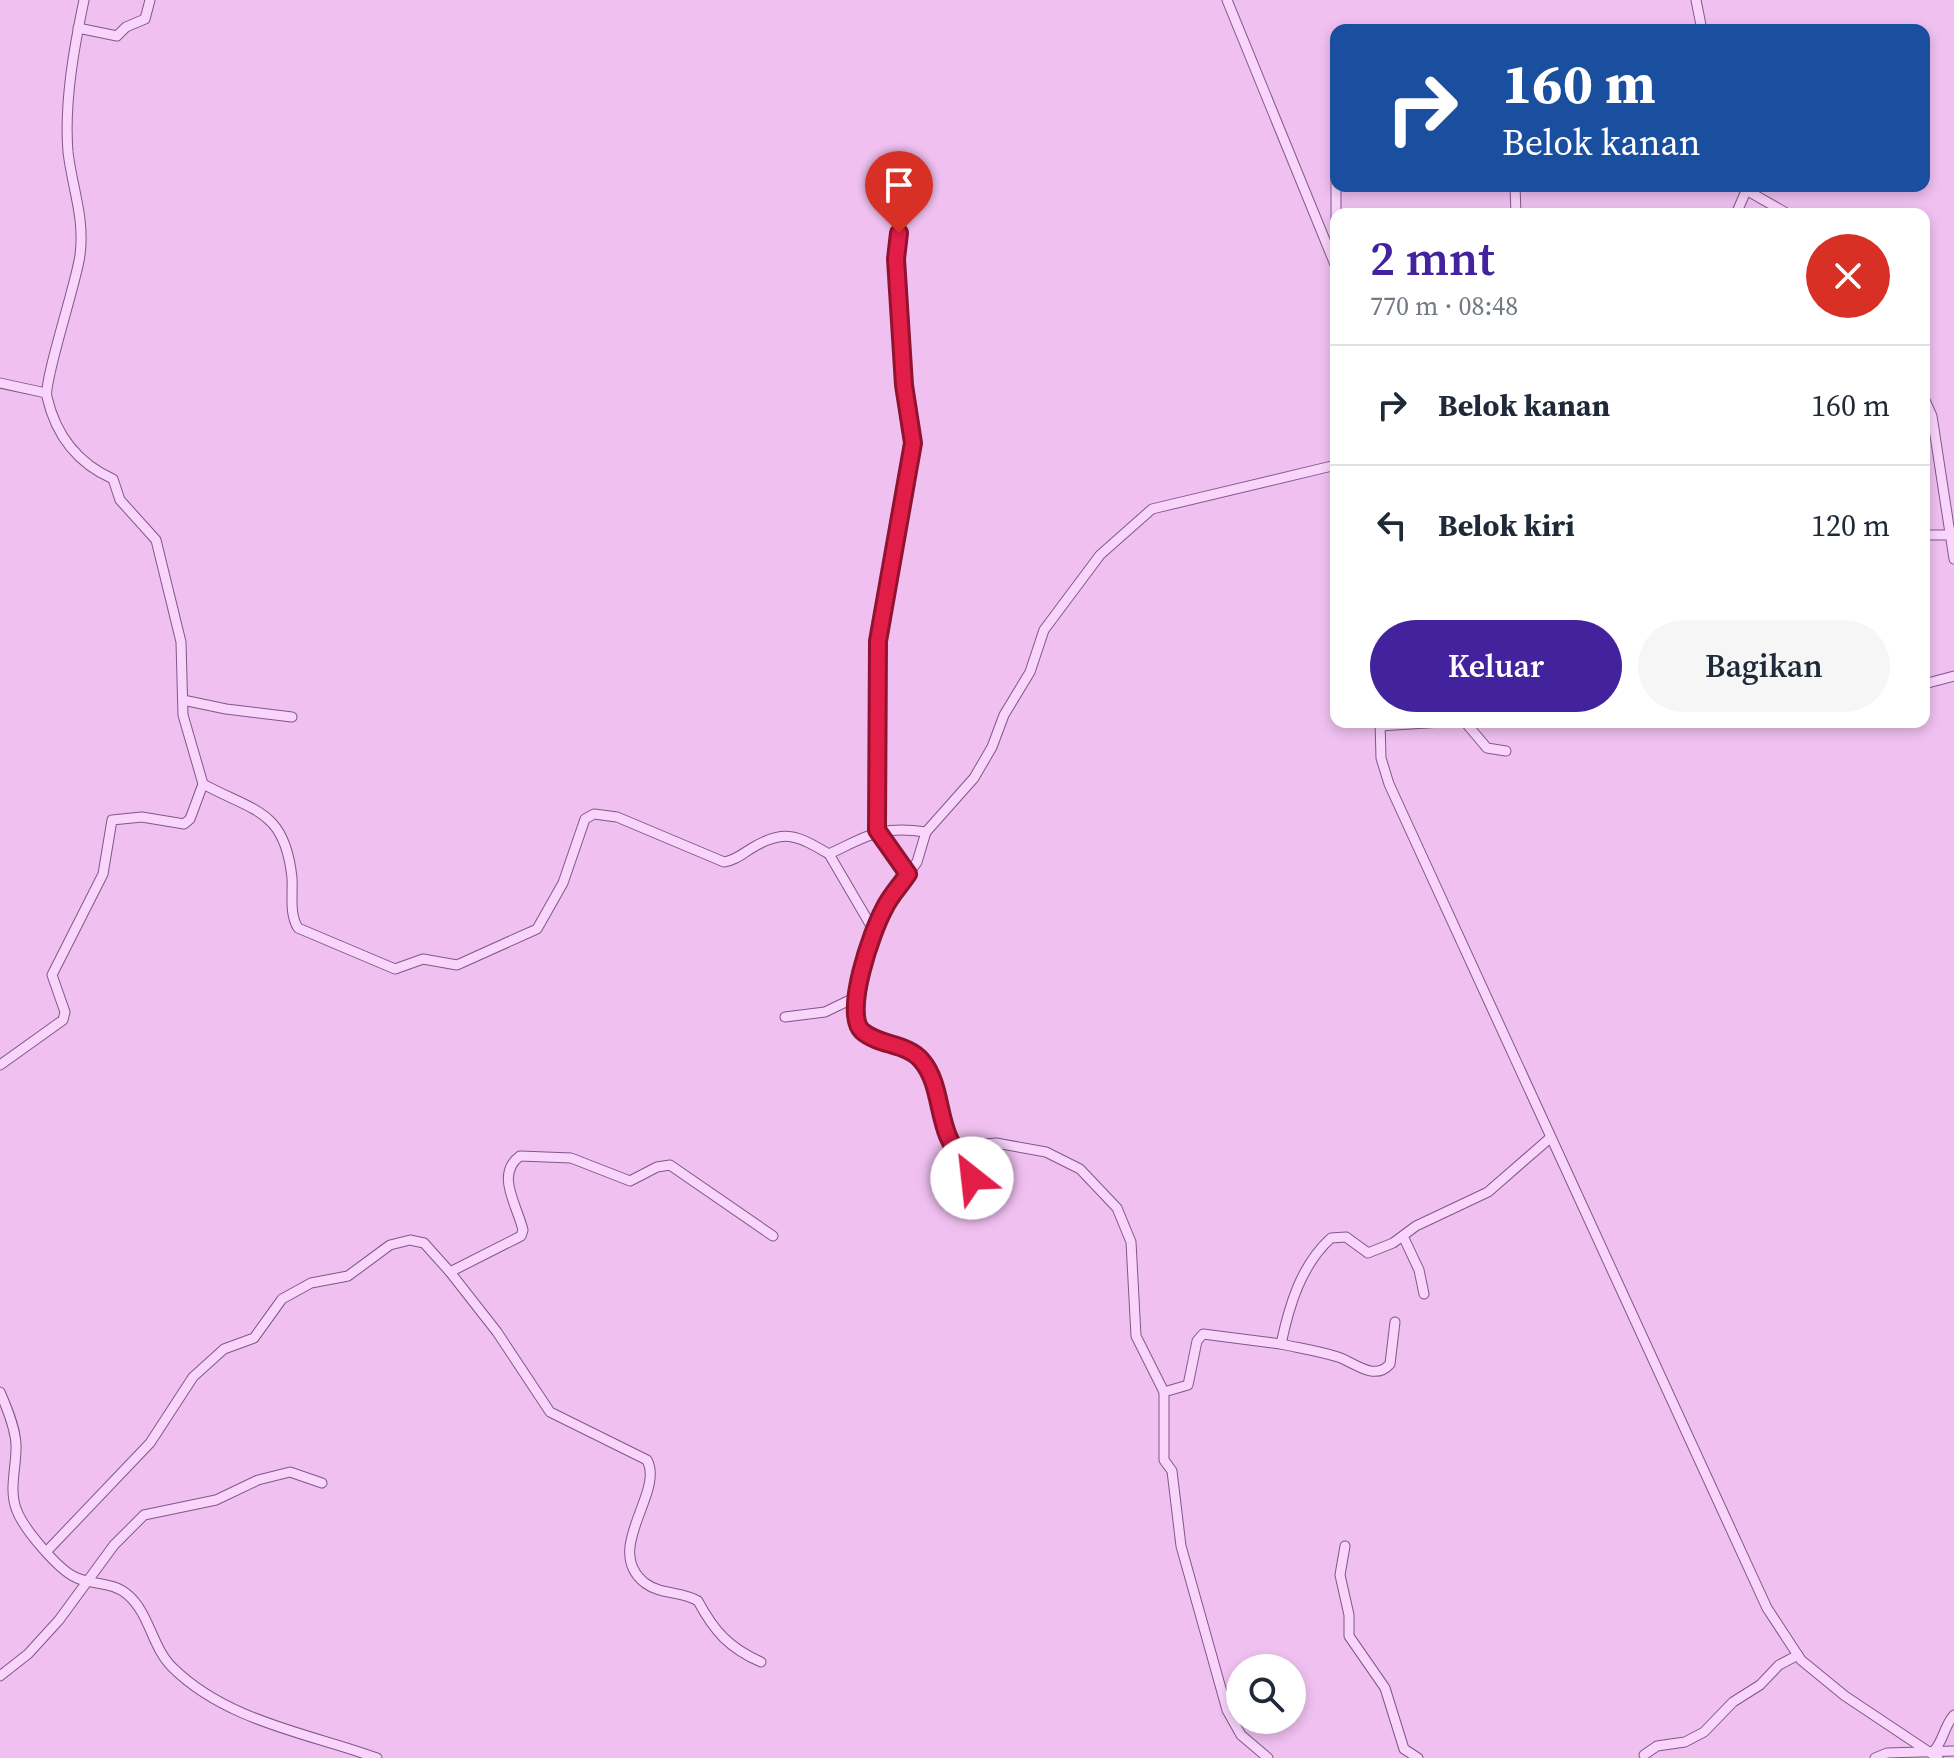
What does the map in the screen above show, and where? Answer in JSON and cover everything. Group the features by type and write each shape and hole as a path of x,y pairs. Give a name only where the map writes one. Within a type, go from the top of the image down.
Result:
{"street":[{"path":"0,1065 63,1020 65,1012 52,975 103,874 112,820 142,817 184,824 190,819 203,784 183,720 181,642 156,540 124,506 113,479 90,469 74,452 60,431 46,393 81,244 79,206 68,148 70,90 84,0"},
{"path":"78,28 117,36 130,25 145,19 150,0"},
{"path":"1227,0 1330,238"},
{"path":"1696,0 1701,24"},
{"path":"905,179 896,259 904,385 913,443 878,641 877,830 908,874"},
{"path":"1750,192 1778,208"},
{"path":"0,383 46,393"},
{"path":"1930,412 1954,559"},
{"path":"986,1194 972,1178 950,1140 925,1064 913,1053 862,1031 854,1015 854,998 874,931 885,906 920,857 926,832 974,778 992,747 1004,715 1030,672 1044,630 1100,555 1152,509 1330,466"},
{"path":"1930,535 1950,535"},
{"path":"1930,682 1954,676"},
{"path":"183,700 292,717"},
{"path":"1380,728 1381,758 1389,784 1767,1608 1798,1655 1845,1696 1935,1756"},
{"path":"1470,728 1487,748 1506,751"},
{"path":"203,784 263,814 280,830 292,877 293,914 298,928 389,968 400,968 423,959 457,965 537,929 563,883 585,819 594,814 617,817 716,861 735,860 774,837 795,836 829,854 874,931"},
{"path":"829,854 877,830 901,828 926,832"},
{"path":"785,1017 825,1012 854,998"},
{"path":"1281,1344 1299,1282 1319,1250 1331,1238 1346,1237 1363,1250 1373,1253 1444,1212 1488,1192 1550,1138"},
{"path":"956,1147 996,1143 1046,1152 1080,1169 1117,1208 1131,1242 1133,1327 1164,1392 1164,1460 1172,1471 1181,1546 1227,1710 1241,1735 1268,1758"},
{"path":"450,1272 523,1233 507,1172 515,1159 525,1155 571,1158 630,1181 657,1167 670,1165 773,1236"},
{"path":"1403,1236 1419,1270 1424,1294"},
{"path":"47,1551 150,1443 193,1377 224,1349 254,1338 274,1307 291,1291 311,1283 342,1279 390,1245 410,1240 431,1248 497,1332 550,1412 647,1460 651,1480 631,1541 639,1576 653,1588 694,1598 719,1636 736,1651 761,1662"},
{"path":"1164,1392 1188,1385 1197,1341 1203,1334 1281,1344 1338,1357 1357,1368 1376,1371 1390,1364 1395,1322"},
{"path":"0,1392 16,1442 15,1505 24,1524 69,1574 89,1582 112,1585 128,1595 143,1615 166,1660 204,1693 243,1715 377,1758"},
{"path":"0,1676 28,1654 89,1582 114,1545 144,1515 216,1500 258,1480 295,1471 322,1483"},
{"path":"1345,1546 1340,1575 1349,1615 1349,1636 1385,1688 1402,1744 1411,1757"},
{"path":"1644,1755 1657,1746 1685,1742 1704,1732 1733,1702 1760,1685 1779,1665 1798,1655"},
{"path":"1935,1756 1947,1724 1954,1715"},
{"path":"1875,1758 1887,1753 1935,1756 1954,1751"}],"route":[{"path":"899,233 897,286 904,385 913,443 878,641 877,830 908,874 885,906 874,931 854,998 854,1015 862,1031 922,1060 933,1081 950,1140 972,1178"}]}
